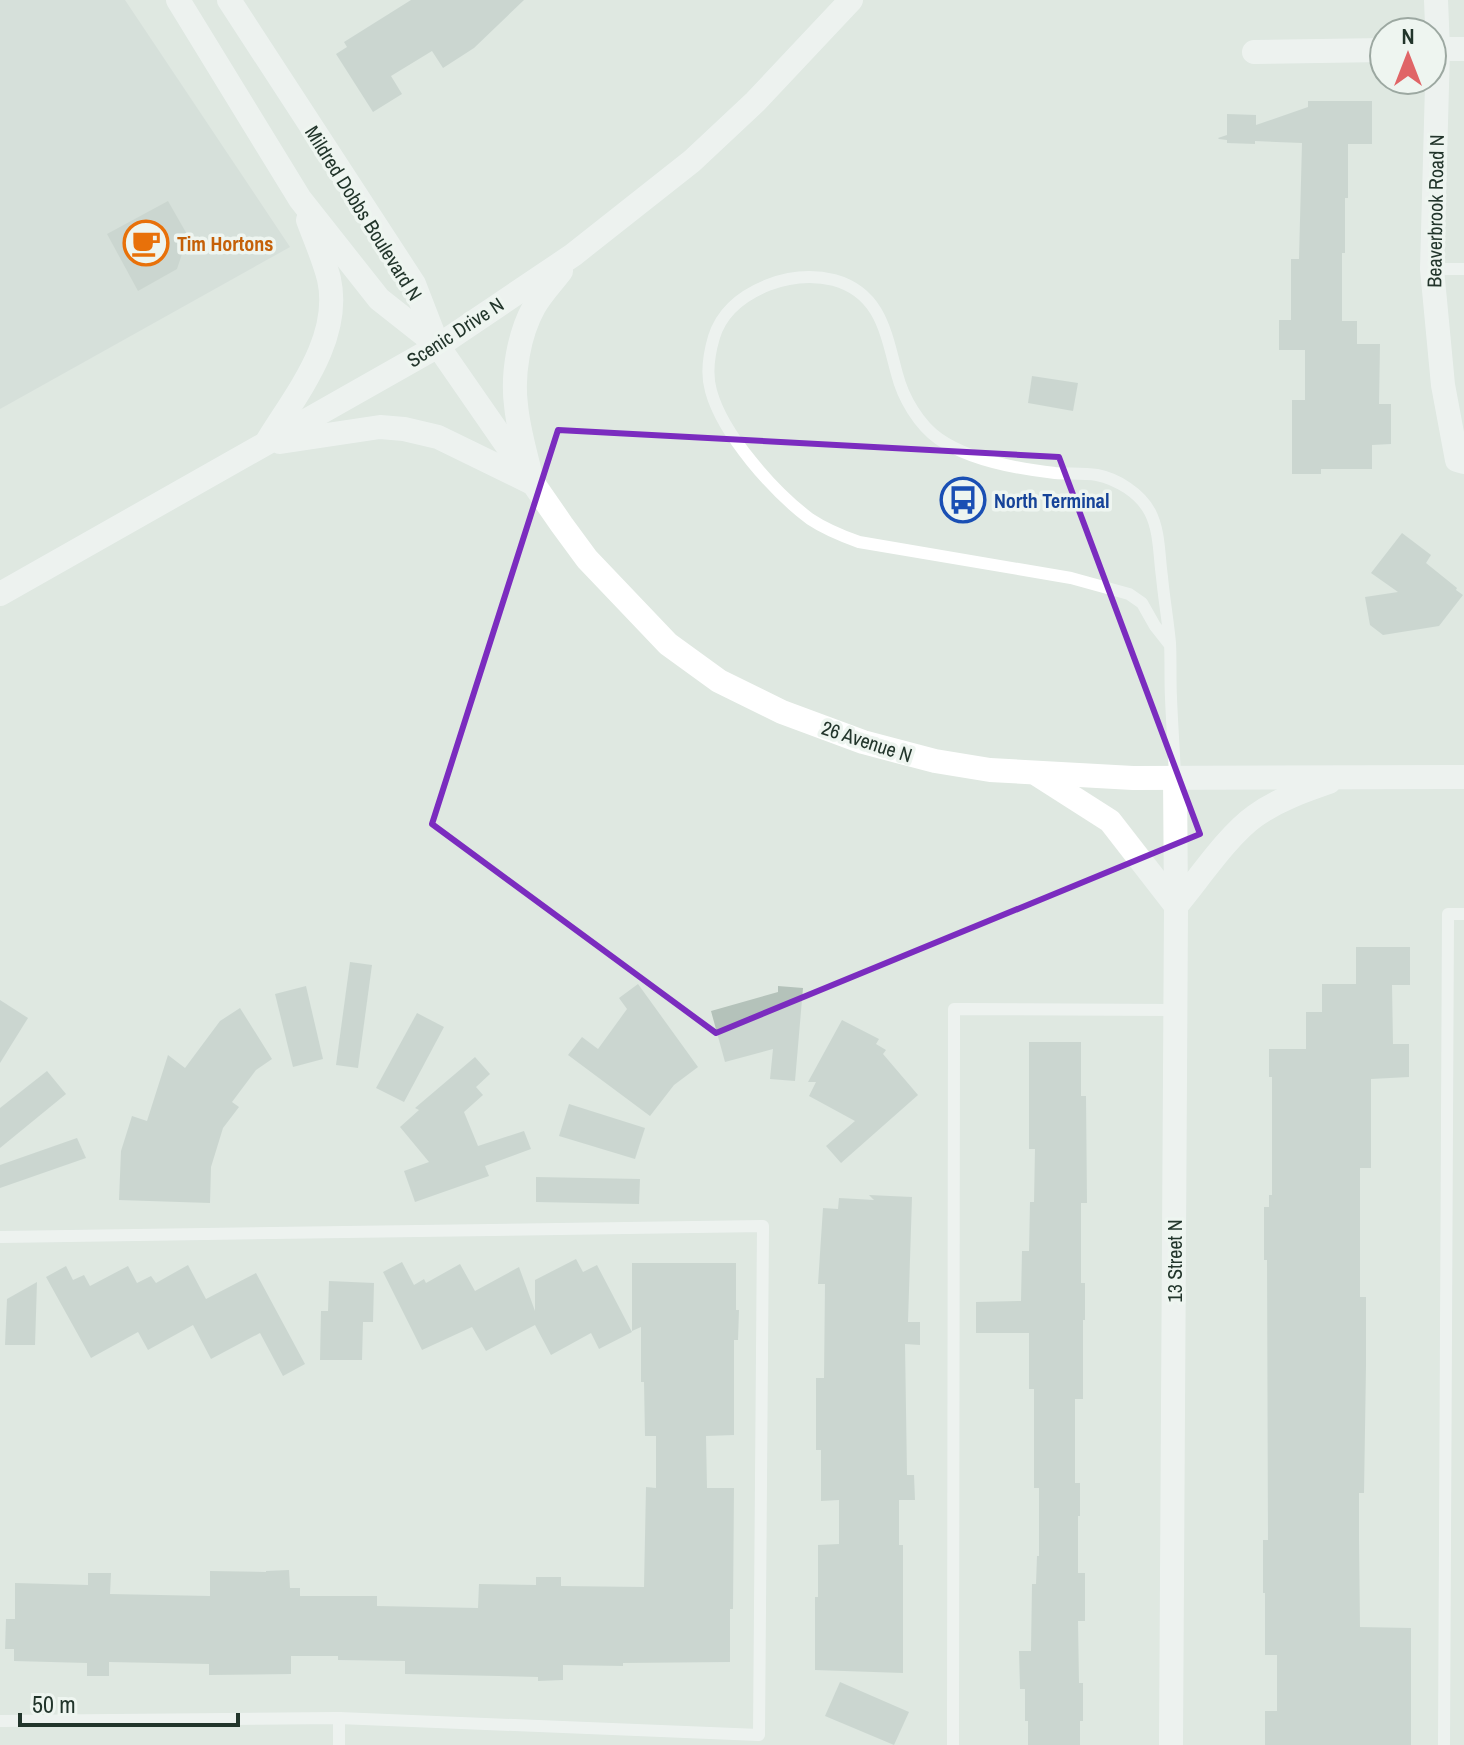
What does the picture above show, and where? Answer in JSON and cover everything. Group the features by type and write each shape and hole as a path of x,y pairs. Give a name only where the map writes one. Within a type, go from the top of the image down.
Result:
{"main road":[{"name":"Mildred Dobbs Boulevard N","path":"178,0 300,199 379,299 438,346"},
{"name":"Mildred Dobbs Boulevard N","path":"229,0 414,284 438,346"},
{"name":"Scenic Drive N","path":"2,595 438,346 573,255 692,161 755,102 851,0"},
{"path":"1254,52 1368,50"},
{"name":"Beaverbrook Road N","path":"1434,96 1432,269 1443,385 1457,460 1464,462"},
{"path":"266,444 317,358 329,322 329,281 300,199"},
{"path":"532,484 516,408 519,354 534,307 573,255"},
{"name":"26 Avenue N","path":"438,346 587,559 627,602 668,644 719,681 782,712 863,742 935,761 990,770 1133,778 1464,777"},
{"path":"266,444 380,427 404,429 438,437 532,484"},
{"path":"1034,773 1110,821 1176,906 1253,817 1284,798 1343,777"},
{"name":"13 Street N","path":"1171,1745 1175,777"}],"lane":[{"path":"1432,269 1464,269"},
{"path":"1170,645 1142,603 1129,594 1071,578 859,542 810,518 783,495 750,458 718,411 710,389 709,364 712,341 721,321 747,295 784,280 815,277 846,284 876,310 888,335 897,376 909,404 937,438 973,455 1022,469 1106,477 1129,489 1141,500 1151,514 1156,532 1170,645 1175,777"},
{"path":"1444,1745 1448,914 1464,914"},
{"path":"953,1745 954,1009 1176,1010"},
{"path":"0,1237 763,1226 759,1735 339,1718 0,1721"},
{"path":"339,1718 339,1745"}],"highlighted area":[{"path":"558,430 1059,457 1200,834 716,1033 432,824"}],"shaded area":[{"path":"0,0 125,0 290,247 0,409"}],"building":[{"path":"411,0 524,0 474,48 443,68 432,51 391,76 402,94 373,112 336,54 347,47 344,42"},
{"path":"1308,101 1372,101 1372,144 1348,144 1342,321 1357,321 1357,344 1380,344 1379,404 1391,404 1391,444 1372,445 1372,469 1321,469 1321,474 1292,474 1292,400 1305,400 1305,350 1279,350 1279,320 1291,320 1291,259 1299,259 1302,143 1227,143 1227,140 1218,138 1227,135 1227,114 1256,115 1256,125 1308,107"},
{"path":"168,201 188,236 177,269 138,291 107,234"},
{"path":"1032,376 1078,383 1073,411 1028,403"},
{"path":"1402,533 1431,555 1426,563 1463,595 1439,626 1383,635 1370,625 1365,597 1398,592 1371,573"},
{"path":"1356,947 1410,947 1410,985 1392,985 1393,1044 1409,1044 1409,1077 1371,1079 1371,1168 1360,1168 1360,1297 1366,1297 1366,1366 1364,1493 1359,1493 1359,1540 1360,1627 1411,1628 1411,1745 1265,1745 1265,1711 1277,1711 1277,1655 1265,1655 1263,1593 1263,1540 1268,1540 1264,1207 1269,1207 1269,1195 1272,1195 1272,1077 1269,1077 1269,1049 1306,1049 1306,1012 1322,1012 1322,984 1356,984"},
{"path":"350,962 372,965 358,1068 336,1065"},
{"path":"638,984 698,1067 674,1085 650,1116 568,1055 582,1037 598,1049 627,1009 619,998"},
{"path":"306,986 323,1059 293,1067 275,994"},
{"path":"778,986 803,988 795,1081 770,1079 773,1049 725,1062 711,1011 778,992"},
{"path":"0,1000 28,1018 0,1063"},
{"path":"240,1008 272,1059 256,1070 232,1102 239,1107 223,1128 211,1167 210,1203 119,1200 121,1151 132,1116 147,1121 168,1055 185,1068 220,1021"},
{"path":"417,1013 444,1027 404,1102 376,1088"},
{"path":"842,1020 879,1039 876,1044 886,1050 883,1054 918,1095 841,1163 826,1146 855,1121 809,1096 816,1082 808,1082"},
{"path":"1029,1042 1081,1042 1081,1096 1086,1096 1087,1203 1081,1203 1081,1283 1085,1283 1083,1399 1075,1399 1075,1483 1080,1483 1078,1573 1085,1573 1085,1621 1078,1621 1079,1683 1083,1683 1080,1745 1028,1745 1025,1689 1020,1689 1019,1651 1031,1651 1032,1584 1036,1584 1039,1556 1039,1488 1034,1488 1034,1389 1029,1389 1029,1333 976,1333 976,1302 1021,1301 1022,1251 1029,1251 1030,1202 1034,1202 1035,1149 1029,1149"},
{"path":"475,1057 490,1074 476,1087 483,1095 464,1112 478,1146 524,1131 531,1149 485,1166 489,1176 415,1202 404,1171 429,1162 400,1127 419,1110 415,1108"},
{"path":"47,1071 66,1094 0,1148 0,1108"},
{"path":"569,1104 645,1128 635,1159 559,1136"},
{"path":"77,1138 86,1158 0,1188 0,1165"},
{"path":"536,1177 640,1179 639,1204 536,1202"},
{"path":"869,1195 912,1197 908,1322 920,1322 920,1345 905,1344 907,1475 914,1475 915,1500 899,1500 899,1545 903,1545 903,1673 815,1670 818,1545 839,1544 839,1500 821,1501 821,1450 816,1450 816,1378 824,1378 825,1284 818,1284 823,1208 838,1209 839,1198 874,1200"},
{"path":"576,1259 583,1272 597,1265 632,1332 599,1349 591,1333 551,1355 535,1325 486,1351 472,1327 422,1350 383,1272 402,1262 414,1285 424,1279 426,1283 460,1264 475,1291 519,1267 535,1311 535,1280"},
{"path":"632,1263 736,1263 736,1310 739,1310 738,1340 734,1340 734,1435 706,1436 707,1488 734,1488 730,1662 563,1665 563,1680 538,1681 538,1677 405,1674 405,1661 291,1656 291,1674 209,1675 209,1664 109,1662 109,1676 87,1676 87,1663 14,1661 14,1649 5,1649 6,1619 15,1619 15,1583 88,1585 88,1573 111,1573 110,1594 210,1596 210,1571 289,1570 290,1588 300,1588 300,1596 377,1596 377,1606 478,1608 479,1584 536,1585 536,1577 561,1577 561,1586 644,1587 646,1487 656,1488 656,1436 645,1436 641,1327 632,1331"},
{"path":"188,1265 206,1299 256,1273 305,1364 283,1376 260,1333 211,1359 193,1325 148,1350 138,1332 91,1358 46,1277 66,1266 73,1280 84,1275 90,1286 128,1266 137,1283 151,1276 156,1283"},
{"path":"329,1281 374,1283 373,1322 363,1322 362,1360 320,1360 321,1311 328,1311"},
{"path":"37,1282 35,1345 5,1345 7,1299"},
{"path":"840,1682 909,1712 894,1745 825,1716"}],"place":[{"name":"Tim Hortons","path":"146,243"},
{"name":"North Terminal","path":"963,500"}]}
